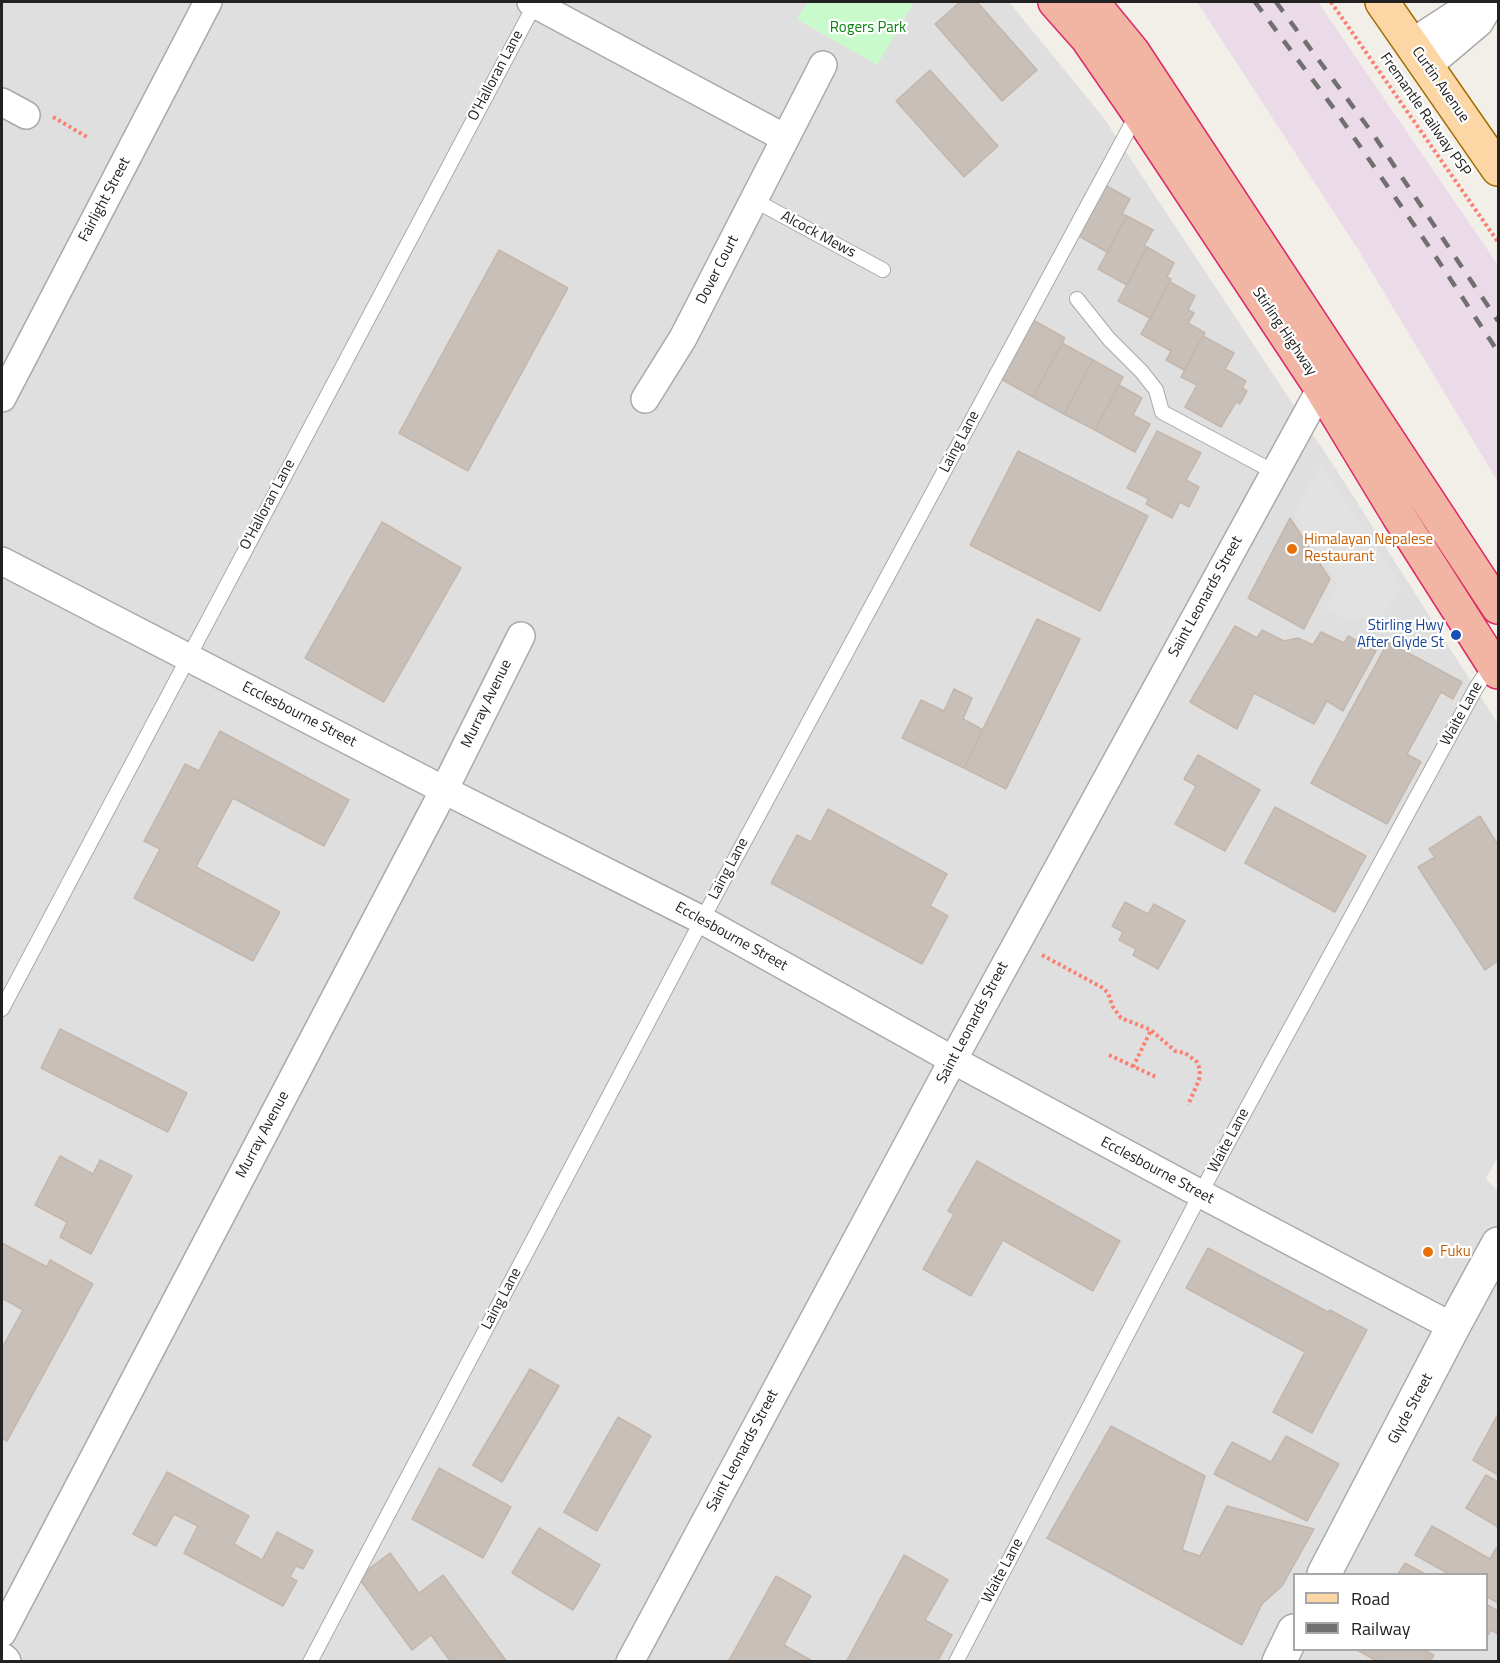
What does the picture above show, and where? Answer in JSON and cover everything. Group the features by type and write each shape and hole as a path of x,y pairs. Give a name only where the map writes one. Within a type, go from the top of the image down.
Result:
{"highway":[{"name":"Stirling Highway","path":"1055,2 1087,38 1138,112 1321,388 1398,514 1497,665"},
{"name":"Stirling Highway","path":"1092,2 1133,52 1498,607"}],"main road":[{"name":"Curtin Avenue","path":"1382,2 1498,169"}],"street":[{"name":"Fairlight Street","path":"2,398 208,2"},
{"path":"534,2 785,138"},
{"path":"1419,54 1479,23 1492,2"},
{"name":"Dover Court","path":"645,399 682,338 823,65"},
{"path":"2,102 26,116"},
{"name":"Saint Leonards Street","path":"630,1662 1017,942 1321,388"},
{"name":"Ecclesbourne Street","path":"2,561 444,790 702,920 953,1060 1453,1327"},
{"name":"Murray Avenue","path":"2,1633 444,790 521,636"},
{"name":"Glyde Street","path":"1325,1573 1498,1245"},
{"path":"1279,1662 1293,1633"}],"lane":[{"name":"O'Halloran Lane","path":"2,1009 534,2"},
{"name":"Laing Lane","path":"310,1662 702,920 1138,112"},
{"name":"Alcock Mews","path":"754,200 883,270"},
{"path":"1077,298 1109,339 1142,372 1156,390 1162,412 1274,472"},
{"name":"Waite Lane","path":"956,1662 1201,1194 1476,688 1497,665"}],"path":[{"name":"Fremantle Railway PSP","path":"1331,2 1498,242"},
{"path":"26,116 47,114 87,136"},
{"path":"1017,942 1103,988 1121,1018 1151,1030 1175,1051 1185,1053 1197,1062 1200,1070 1199,1080 1188,1105"},
{"path":"1133,1067 1151,1030"},
{"path":"1109,1055 1156,1077"}],"shaded area":[{"path":"2,2 808,2 798,20 877,64 914,2 1009,2 1103,117 1343,480 1498,724 1498,1156 1486,1179 1498,1191 1498,1661 2,1662"},
{"path":"1197,2 1318,2 1498,265 1498,482 1359,251"},
{"path":"1321,464 1402,587 1381,617 1345,620 1325,609 1338,582 1294,515"}],"green space":[{"name":"Rogers Park","path":"808,2 914,2 877,65 797,19"}],"building":[{"path":"960,2 977,2 1037,70 1002,101 935,24"},
{"path":"930,70 998,146 964,177 896,101"},
{"path":"1105,185 1130,199 1122,214 1127,216 1107,252 1077,235"},
{"path":"1127,216 1153,230 1144,246 1147,247 1127,285 1098,269"},
{"path":"1147,247 1174,263 1167,277 1171,279 1170,282 1150,318 1118,301"},
{"path":"499,250 568,288 468,471 399,433"},
{"path":"1170,282 1195,296 1188,310 1194,313 1188,323 1205,333 1184,370 1166,360 1171,351 1141,334"},
{"path":"1033,320 1065,338 1033,397 1001,379"},
{"path":"1203,336 1234,353 1225,369 1246,381 1242,388 1247,391 1240,404 1236,402 1221,427 1185,407 1197,385 1181,377"},
{"path":"1062,343 1093,360 1064,414 1033,397"},
{"path":"1093,360 1123,377 1095,430 1064,414"},
{"path":"1119,385 1142,398 1133,415 1150,424 1135,452 1095,430"},
{"path":"1157,431 1201,453 1186,480 1199,487 1189,507 1180,502 1172,518 1146,504 1149,499 1127,488"},
{"path":"1018,451 1148,516 1100,611 970,545"},
{"name":"Himalayan Nepalese Restaurant","path":"1290,518 1330,579 1304,629 1248,598"},
{"path":"382,522 461,568 384,702 305,658"},
{"path":"1037,619 1080,639 1006,789 964,768"},
{"path":"1235,626 1257,638 1262,630 1284,641 1298,638 1313,645 1321,632 1344,643 1348,636 1376,651 1343,711 1327,701 1314,724 1254,693 1237,729 1190,702"},
{"path":"1388,642 1462,682 1453,699 1441,692 1407,754 1421,762 1387,824 1311,783"},
{"path":"954,689 972,698 963,719 983,730 964,768 902,738 921,700 944,711"},
{"path":"220,731 349,800 324,846 233,798 196,867 280,912 253,961 134,898 160,849 144,841 185,764 199,771"},
{"path":"1198,755 1260,790 1225,851 1175,824 1196,786 1184,779"},
{"path":"1275,807 1366,856 1335,912 1245,863"},
{"path":"828,809 947,874 930,906 948,916 922,964 771,883 797,835 811,842"},
{"path":"1480,816 1498,845 1498,961 1485,970 1418,867 1435,857 1429,849"},
{"path":"1125,902 1148,914 1154,904 1185,921 1158,969 1133,955 1136,949 1119,940 1123,932 1112,926"},
{"path":"60,1029 187,1093 168,1132 41,1068"},
{"path":"60,1156 93,1174 100,1160 132,1176 91,1254 60,1237 67,1222 35,1205"},
{"path":"977,1161 1120,1241 1093,1291 1003,1240 971,1296 923,1269 954,1214 948,1211"},
{"path":"2,1243 47,1267 50,1260 93,1284 7,1441 2,1438 2,1348 23,1310 2,1298"},
{"path":"1208,1248 1328,1312 1330,1310 1367,1330 1312,1433 1273,1412 1305,1352 1186,1288"},
{"path":"530,1369 559,1386 502,1482 473,1465"},
{"path":"1498,1414 1498,1475 1473,1460"},
{"path":"618,1417 651,1436 597,1531 564,1512"},
{"path":"1111,1426 1205,1476 1182,1550 1200,1556 1227,1506 1314,1529 1282,1586 1262,1604 1242,1645 1047,1538"},
{"path":"1286,1436 1339,1464 1307,1521 1214,1474 1232,1442 1271,1462"},
{"path":"439,1468 511,1507 483,1558 412,1519"},
{"path":"167,1472 249,1516 234,1544 262,1560 277,1532 313,1551 303,1569 296,1566 290,1577 297,1581 283,1606 184,1553 198,1526 174,1514 156,1546 133,1534"},
{"path":"1486,1475 1498,1482 1498,1527 1466,1508"},
{"path":"1432,1526 1490,1559 1496,1548 1498,1549 1498,1603 1488,1597 1488,1573 1447,1573 1415,1555"},
{"path":"539,1528 600,1565 573,1610 512,1573"},
{"path":"390,1553 419,1593 443,1575 507,1662 451,1662 431,1635 412,1650 358,1577"},
{"path":"904,1555 948,1580 925,1620 952,1635 937,1662 846,1662"},
{"path":"1405,1563 1423,1573 1399,1573"},
{"path":"776,1576 811,1596 784,1645 814,1662 728,1662"},
{"path":"1488,1605 1498,1611 1498,1634 1491,1630 1488,1635"},
{"path":"1359,1651 1425,1651 1434,1655 1430,1662 1379,1662"}],"railway":[{"path":"1255,2 1335,110 1498,352"},
{"path":"1276,2 1373,134 1498,321"}],"place":[{"name":"Himalayan Nepalese Restaurant","path":"1292,549"},
{"name":"Stirling Hwy After Glyde St","path":"1456,635"},
{"name":"Fuku","path":"1428,1252"}]}
